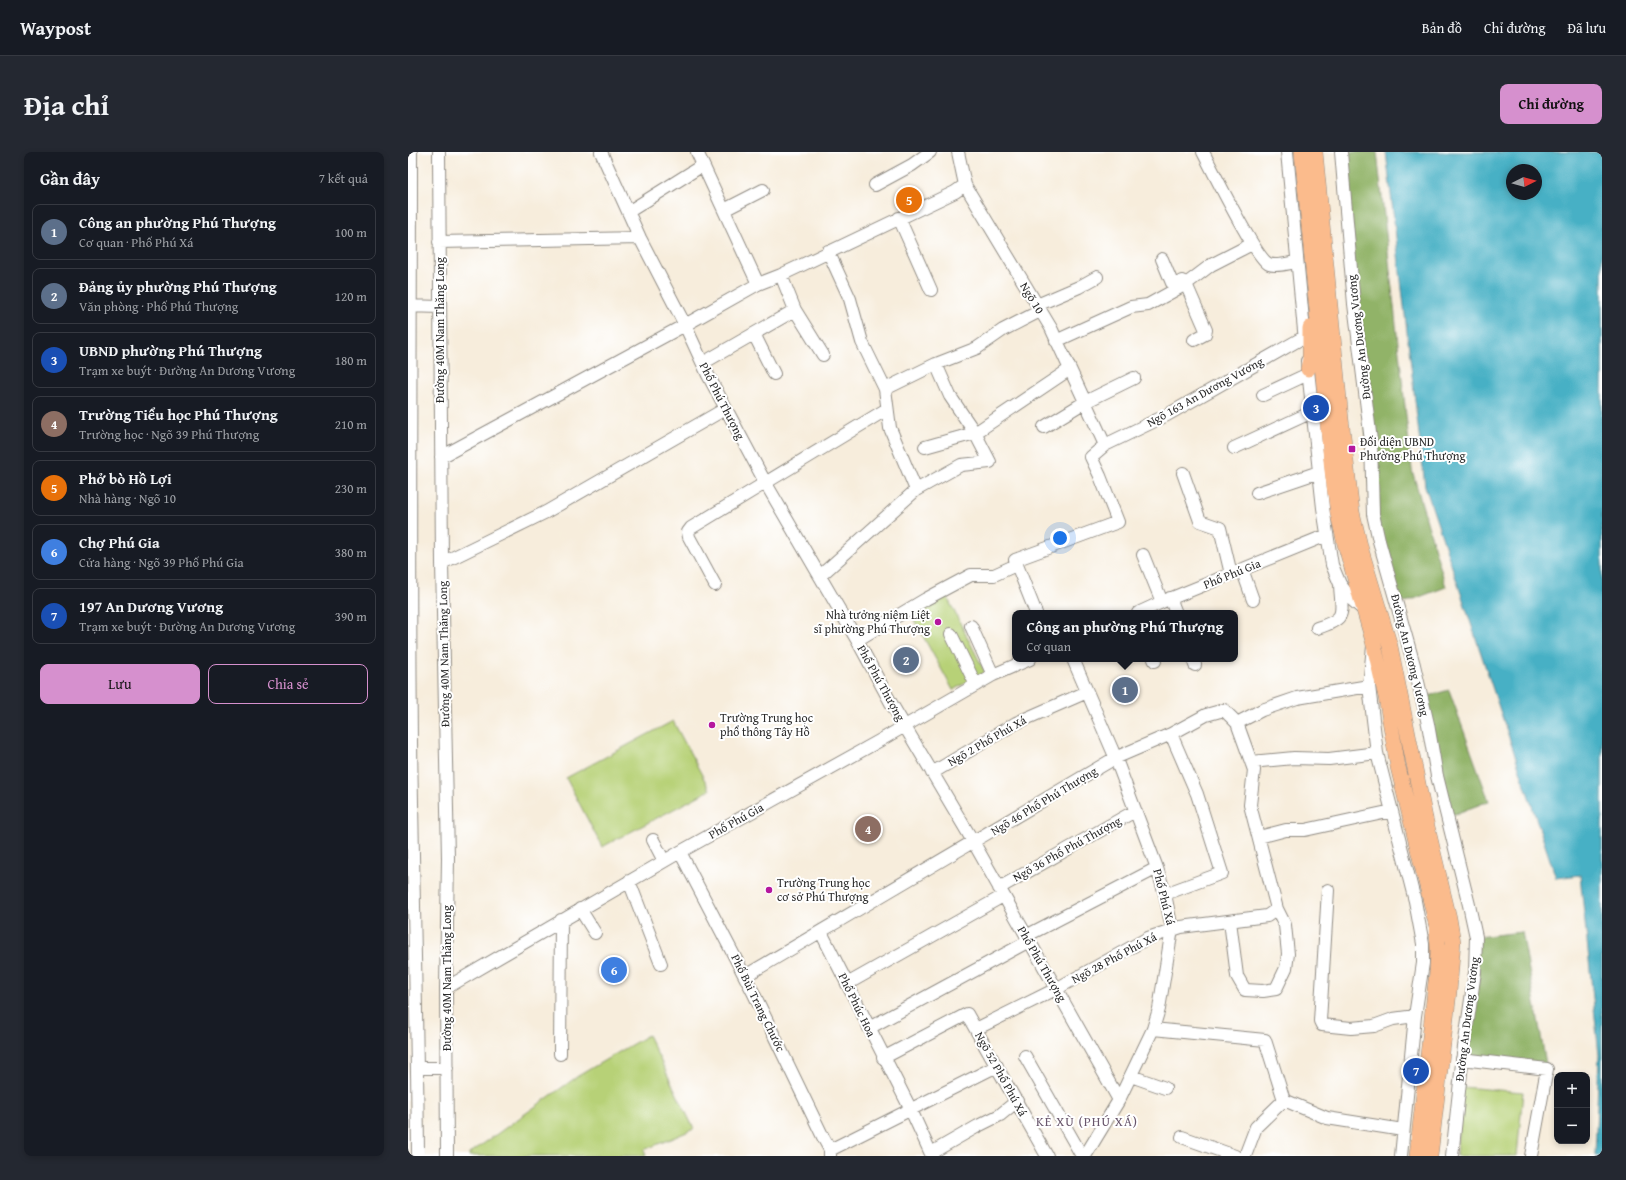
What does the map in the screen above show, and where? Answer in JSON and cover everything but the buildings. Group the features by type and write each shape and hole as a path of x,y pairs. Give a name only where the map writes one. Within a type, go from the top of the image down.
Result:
{"main road":[{"name":"Đường An Dương Vương","path":"1302,152 1310,172 1352,512 1361,550 1390,646 1425,818 1449,918 1452,942 1450,992 1430,1156"},
{"name":"Đường An Dương Vương","path":"1315,152 1310,172 1314,272 1332,470 1338,514 1345,544 1373,641 1386,697 1398,767 1438,927 1436,979 1417,1156"},
{"path":"1308,371 1310,359 1308,296 1314,272"}],"street":[{"path":"411,152 410,783 412,976 417,1068 415,1149"},
{"name":"Đường 40M Nam Thăng Long","path":"439,152 442,563 448,858 446,988 447,1156"},
{"name":"Phố Phú Thượng","path":"601,152 640,238 685,325 725,409 765,482 857,640 905,727 974,843 1119,1100"},
{"path":"698,152 758,284"},
{"path":"875,185 912,165 930,152"},
{"name":"Ngõ 10","path":"958,152 965,185 1039,308 1056,340 1105,445"},
{"path":"1203,152 1252,244 1265,262 1270,264 1296,262"},
{"path":"1287,152 1296,262 1326,535 1332,564 1340,584 1352,600 1365,611"},
{"name":"Đường An Dương Vương","path":"1341,152 1354,304 1371,441 1373,514 1379,541 1414,665 1428,724 1437,776 1476,937 1475,972 1462,1058 1452,1156"},
{"path":"628,212 703,164"},
{"path":"441,457 758,284 781,275 828,251 955,192 965,185"},
{"path":"724,210 763,190"},
{"path":"899,218 931,290"},
{"path":"440,242 640,238"},
{"path":"1056,340 1131,308 1148,305 1185,284 1211,265 1252,244"},
{"path":"828,251 850,300 862,342 885,389 890,428 916,490"},
{"path":"1162,259 1172,283 1177,284 1182,281 1185,284 1206,330 1205,334 1194,340"},
{"path":"781,275 795,310 823,355"},
{"path":"885,389 936,364 977,348 1039,308 1097,277"},
{"path":"410,306 440,307"},
{"path":"703,364 795,310"},
{"path":"754,334 774,374"},
{"name":"Ngõ 163 An Dương Vương","path":"1016,565 1015,560 1118,522 1091,457 1105,445 1167,415 1304,337"},
{"path":"820,576 916,490 961,465 990,462 975,434 950,396 936,364"},
{"path":"925,447 975,434 1070,370"},
{"path":"1263,395 1308,371"},
{"path":"1044,427 1085,402 1134,378"},
{"path":"442,563 546,512 725,409"},
{"path":"715,585 689,537 688,532 691,528 887,409"},
{"path":"1234,448 1312,412"},
{"path":"1257,493 1319,472"},
{"path":"1183,473 1200,521 1220,528 1237,572 1252,600"},
{"name":"Phố Phú Gia","path":"1144,610 1326,535"},
{"path":"1143,555 1166,600 1174,610"},
{"path":"857,640 926,599 971,575 994,576 1016,565 1035,610"},
{"path":"1317,628 1337,620 1341,616 1340,584"},
{"path":"971,626 993,676"},
{"path":"951,634 976,685"},
{"name":"Đường An Dương Vương","path":"1373,641 1369,686 1377,753 1415,900 1424,944 1401,1156"},
{"name":"Phố Phú Gia","path":"446,988 664,861 839,770 905,727 976,685 1023,662"},
{"name":"Phố Phú Xá","path":"1074,662 1116,758 1157,868 1165,894 1172,929 1159,1008 1153,1029 1119,1100 1085,1156"},
{"path":"1230,921 1237,976 1245,990 1263,991 1276,989 1286,968 1288,954 1285,925 1277,909 1250,805 1254,770 1237,723 1262,710 1297,698 1369,686"},
{"name":"Ngõ 2 Phố Phú Xá","path":"932,773 1016,723 1087,692"},
{"name":"Ngõ 46 Phố Phú Thượng","path":"821,932 1116,758 1171,734 1206,715 1224,710 1237,723"},
{"path":"1165,894 1222,873 1196,794 1171,734"},
{"path":"1251,762 1294,758 1329,759 1377,753"},
{"name":"Ngõ 36 Phố Phú Thượng","path":"847,984 1135,811"},
{"path":"1259,837 1286,830 1305,830 1392,811"},
{"path":"653,840 664,861"},
{"name":"Phố Bùi Trang Chước","path":"680,852 745,976 830,1153"},
{"path":"869,1028 1157,868"},
{"path":"629,881 661,964"},
{"path":"1328,890 1320,1021 1322,1026 1351,1028 1374,1026 1393,1019 1415,1016"},
{"path":"580,909 595,933"},
{"name":"Ngõ 28 Phố Phú Xá","path":"976,1029 1056,989 1148,938 1172,929 1267,916 1277,909"},
{"path":"560,1054 561,920"},
{"path":"745,976 821,932"},
{"name":"Phố Phúc Hoa","path":"821,932 883,1058 910,1108 931,1155"},
{"name":"Ngõ 52 Phố Phú Xá","path":"883,1058 967,1014 1047,1156"},
{"path":"1153,1029 1265,1040 1284,1100 1327,1118 1403,1130"},
{"path":"1025,1056 1082,1156"},
{"path":"1462,1058 1547,1069 1531,1156"},
{"path":"830,1153 910,1108 997,1066"},
{"path":"417,1068 447,1068"},
{"path":"1131,1076 1165,1088"},
{"path":"1245,1156 1256,1127 1284,1100"},
{"path":"931,1155 978,1126 1000,1115 1016,1101"},
{"path":"1182,1137 1235,1156"}],"green space":[{"path":"1342,152 1377,152 1412,470 1446,587 1398,605 1373,514"},
{"path":"946,595 985,672 953,690 910,613"},
{"path":"1449,690 1489,801 1447,817 1421,698"},
{"path":"673,721 710,790 602,847 566,778"},
{"path":"1522,932 1547,1069 1462,1059 1476,937"},
{"path":"648,1035 694,1129 644,1150 646,1156 469,1156 469,1154 578,1076"},
{"path":"1462,1087 1523,1092 1517,1156 1456,1156"}],"water":[{"path":"1386,152 1602,152 1602,1156 1595,1156 1599,1055 1580,875 1556,878 1425,486"}],"place":[{"name":"Phở bò Hồ Lợi","path":"909,200"},
{"name":"UBND phường Phú Thượng","path":"1316,408"},
{"name":"Đối diện UBND Phường Phú Thượng","path":"1352,449"},
{"name":"Nhà tưởng niệm Liệt sĩ phường Phú Thượng","path":"938,622"},
{"name":"Đảng ủy phường Phú Thượng","path":"906,660"},
{"name":"Công an phường Phú Thượng","path":"1125,690"},
{"name":"Trường Trung học phổ thông Tây Hồ","path":"712,725"},
{"name":"Trường Tiểu học Phú Thượng","path":"868,829"},
{"name":"Trường Trung học cơ sở Phú Thượng","path":"769,890"},
{"name":"Chợ Phú Gia","path":"614,970"},
{"name":"197 An Dương Vương","path":"1416,1071"}],"district":[{"name":"KẺ XÙ (PHÚ XÁ)","path":"1087,1121"}]}
